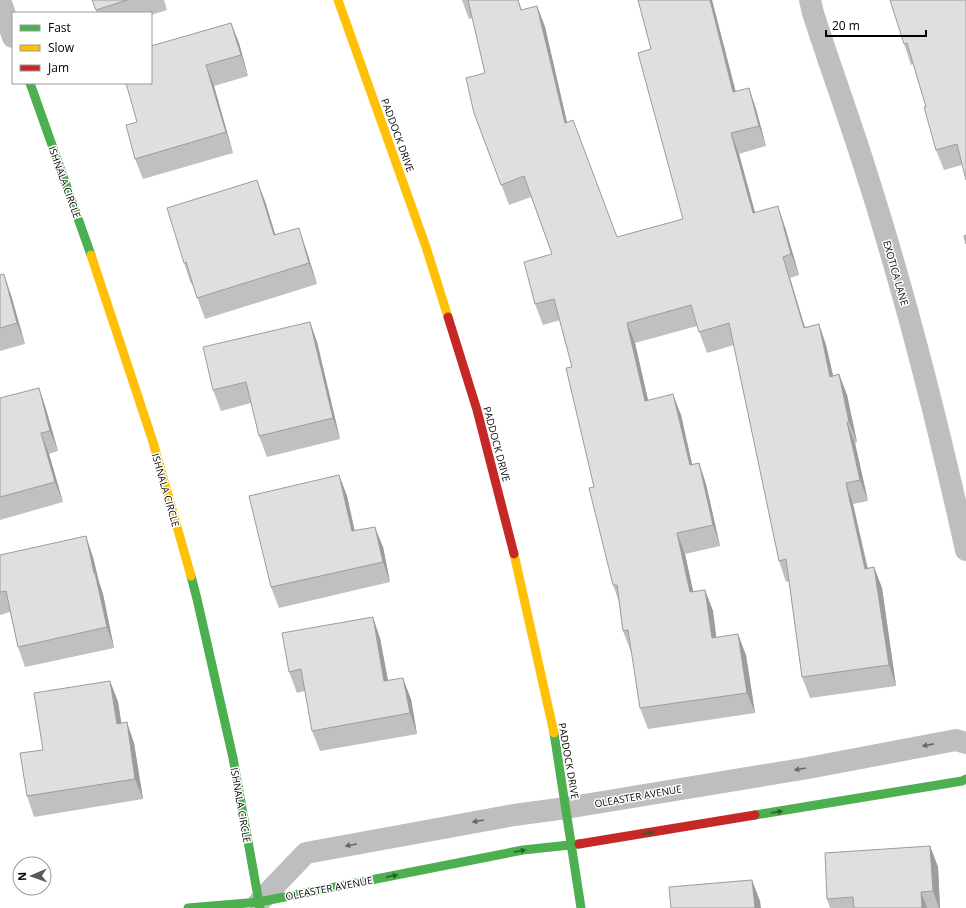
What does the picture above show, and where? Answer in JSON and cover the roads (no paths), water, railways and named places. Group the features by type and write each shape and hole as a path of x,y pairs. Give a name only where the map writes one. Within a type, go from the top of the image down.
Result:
{"street":[{"path":"0,0 12,34"},
{"name":"PADDOCK DRIVE","path":"338,0 426,247 477,410 520,576 556,743 581,908"},
{"name":"EXOTICA LANE","path":"810,0 863,163 902,293 948,468 966,550"},
{"name":"ISHNALA CIRCLE","path":"30,84 102,287 151,434 195,592 233,758 259,905"},
{"name":"OLEASTER AVENUE","path":"259,905 306,853 514,815 566,808 808,768 956,740 966,743"},
{"name":"OLEASTER AVENUE","path":"188,908 259,905 523,850 572,845 962,781 966,778"}]}
